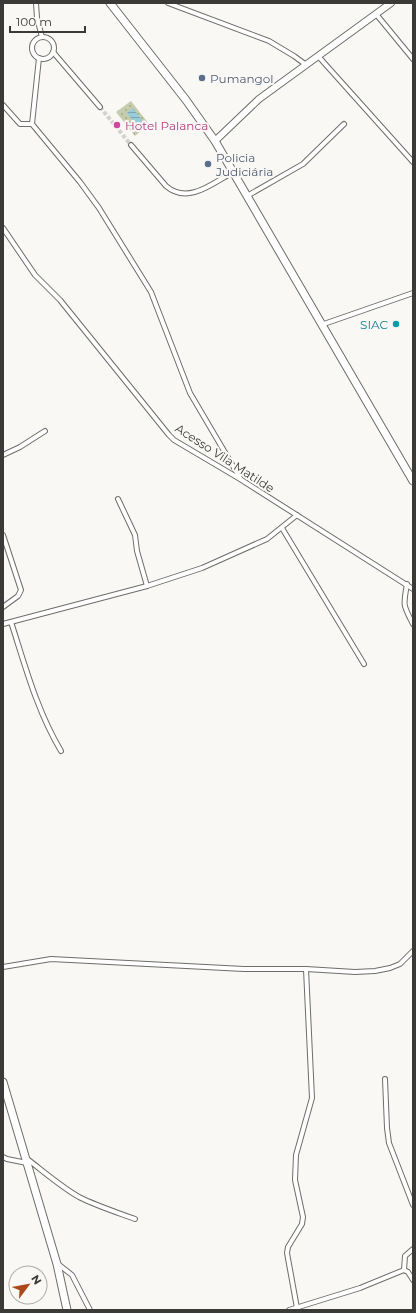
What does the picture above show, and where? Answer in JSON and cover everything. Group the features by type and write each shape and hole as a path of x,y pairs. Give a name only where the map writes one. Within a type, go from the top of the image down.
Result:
{"main road":[{"path":"110,3 186,100 215,140 321,325 413,481"},
{"path":"3,1082 57,1264 67,1310"}],"street":[{"path":"36,3 37,18 42,37"},
{"path":"168,3 268,42 306,64"},
{"path":"215,140 259,99 391,3"},
{"path":"376,14 413,59"},
{"path":"42,37 48,38 54,46 53,52 48,58 39,58 33,52 33,45 36,40 42,37"},
{"path":"53,52 100,107"},
{"path":"318,56 413,162"},
{"path":"39,58 32,124 80,182 99,208 151,292 190,393 240,479"},
{"path":"3,105 20,124 32,124"},
{"path":"247,196 303,164 344,124"},
{"path":"131,145 166,186 180,194 200,191 233,172"},
{"name":"Acesso Vila Matilde","path":"3,228 35,275 60,300 174,440 240,479 413,589"},
{"path":"321,325 413,293"},
{"path":"3,455 20,447 45,431"},
{"path":"118,499 134,535 147,586"},
{"path":"3,624 147,586 202,568 267,538 297,515"},
{"path":"282,528 364,664"},
{"path":"3,535 21,590 18,596 3,607"},
{"path":"407,584 404,603 405,609 413,624"},
{"path":"11,622 49,731 61,751"},
{"path":"3,967 51,959 244,969 306,969 355,972 375,971 390,968 400,964 413,951"},
{"path":"297,1308 287,1253 288,1247 302,1224 295,1180 295,1163 312,1098 306,969"},
{"path":"385,1078 386,1128 389,1143 413,1205"},
{"path":"3,1156 8,1159 27,1160 78,1196 102,1207 135,1219"},
{"path":"404,1270 405,1256 413,1249"},
{"path":"57,1264 72,1275 90,1310"},
{"path":"289,1310 360,1288 404,1270"},
{"path":"404,1270 408,1272 413,1280"}],"green space":[{"path":"131,101 149,124 135,136 116,112"}],"water":[{"path":"133,108 144,123 138,128 127,113"}],"tunnel":[{"path":"100,107 131,145"}],"place":[{"name":"Pumangol","path":"202,78"},
{"name":"Hotel Palanca","path":"117,125"},
{"name":"Policia Judiciária","path":"208,164"},
{"name":"SIAC","path":"396,324"}]}
